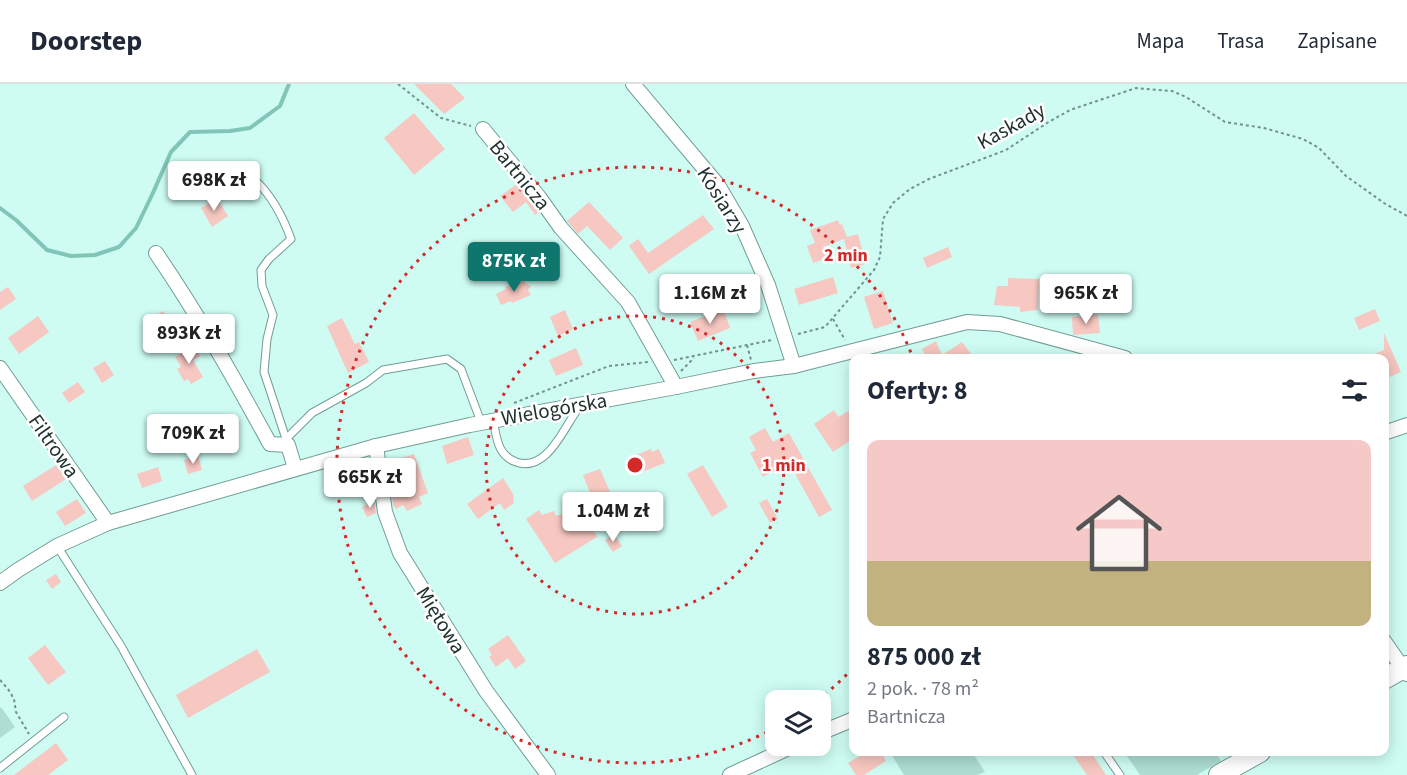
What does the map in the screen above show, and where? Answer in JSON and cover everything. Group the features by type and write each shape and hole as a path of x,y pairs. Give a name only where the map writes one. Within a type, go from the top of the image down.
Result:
{"street":[{"name":"Kosiarzy","path":"633,84 718,185 742,226 768,285 794,366"},
{"name":"Bartnicza","path":"483,129 539,197 561,228 628,302 674,383"},
{"path":"156,254 194,310 270,444 287,442 295,468"},
{"name":"Wielogórska","path":"0,583 57,546 108,523 376,446 487,421 581,404 674,383 794,366 967,322 1000,324 1102,354"},
{"name":"Filtrowa","path":"0,368 108,523"},
{"path":"1389,431 1407,424"},
{"name":"Miętowa","path":"376,446 386,512 399,553 486,691 548,775"},
{"path":"1389,648 1406,670 1389,677"},
{"path":"831,728 849,721"},
{"path":"730,775 771,756"},
{"path":"1219,775 1253,756"}],"lane":[{"path":"226,195 246,182 256,181 267,192 283,217 291,239 269,259 261,270 262,286 273,315 267,339 264,372 287,442"},
{"path":"287,442 312,413 366,383 383,370 447,359 461,369 499,448 510,460 524,465 537,463 550,451 581,404"},
{"path":"57,546 121,646 192,775"},
{"path":"0,768 64,717"},
{"path":"1107,756 1120,775"}],"path":[{"name":"Bartnicza","path":"398,84 441,118 483,129"},
{"path":"1147,88 1150,84"},
{"name":"Kaskady","path":"510,404 609,366 635,362 662,362 825,327 874,270 880,257 883,219 893,203 910,189 929,179 1006,150 1070,110 1136,88 1172,92 1186,97 1225,122 1264,128 1303,139 1319,148 1346,176 1384,204 1407,216"},
{"path":"833,319 841,330 850,353"},
{"path":"674,383 695,356"},
{"path":"0,680 14,699 16,712 33,741"}],"green space":[{"path":"0,708 15,727 0,738"},
{"path":"892,756 975,756 985,772 977,775 904,775"},
{"path":"1127,756 1218,756 1221,761 1197,775 1140,775"}],"building":[{"path":"414,84 451,84 465,98 444,114"},
{"path":"414,113 445,149 414,175 384,138"},
{"path":"517,184 539,212 535,215 526,202 513,212 500,196"},
{"path":"217,198 228,216 212,227 201,208"},
{"path":"589,202 623,238 610,250 587,226 578,234 567,221"},
{"path":"703,215 714,229 649,274 629,246 638,239 648,253"},
{"path":"838,220 847,237 858,234 866,264 851,268 844,239 823,247 827,258 813,263 807,246 815,243 810,230"},
{"path":"948,247 952,257 927,268 923,258"},
{"path":"833,277 838,293 799,305 794,289"},
{"path":"1008,278 1039,279 1038,310 1020,312 1020,307 994,305 997,286 1008,286"},
{"path":"524,279 526,284 531,286 528,290 531,295 501,305 496,294 506,289 505,287"},
{"path":"1085,282 1090,293 1075,298 1071,286"},
{"path":"8,287 16,299 0,310 0,292"},
{"path":"883,291 893,323 874,329 864,297"},
{"path":"723,309 730,328 698,341 690,322"},
{"path":"1375,309 1380,321 1359,330 1354,318"},
{"path":"565,310 573,329 558,336 550,317"},
{"path":"163,311 176,327 170,335 157,333 150,319"},
{"path":"1098,314 1100,333 1073,335 1072,317"},
{"path":"38,316 49,332 19,354 8,338"},
{"path":"342,318 355,344 359,342 369,362 348,373 327,326"},
{"path":"1384,333 1401,372 1389,377 1389,354 1374,354 1384,350"},
{"path":"936,341 942,354 925,354 922,349"},
{"path":"962,342 971,354 944,354"},
{"path":"194,345 200,356 193,360 203,377 191,384 188,379 184,381 177,369 181,367 175,357"},
{"path":"576,348 583,365 556,376 549,360"},
{"path":"105,361 114,375 102,383 93,368"},
{"path":"78,382 85,392 69,403 62,393"},
{"path":"834,410 838,417 849,411 849,441 833,452 814,424"},
{"path":"765,428 773,442 789,433 832,510 819,517 789,463 763,477 750,453 756,450 749,437"},
{"path":"468,437 474,455 447,464 442,446"},
{"path":"651,449 652,452 659,449 665,463 642,472 636,455"},
{"path":"414,454 428,493 419,497 422,504 407,511 403,505 396,509 393,505 392,494 400,490 390,462"},
{"path":"198,455 202,470 188,474 184,460"},
{"path":"369,459 370,469 362,471 364,476 354,480 349,465"},
{"path":"56,465 66,479 32,501 23,486"},
{"path":"703,465 728,507 712,517 687,474"},
{"path":"158,467 162,481 142,488 137,474"},
{"path":"600,469 614,501 596,508 583,475"},
{"path":"503,478 513,494 514,503 504,510 500,503 478,519 467,504"},
{"path":"77,499 86,513 65,526 56,512"},
{"path":"767,499 778,519 770,523 759,503"},
{"path":"374,501 376,513 367,517 362,507"},
{"path":"575,509 583,527 589,523 597,537 555,563 526,519 539,510 542,515 554,511 556,516"},
{"path":"614,534 622,546 613,552 605,540"},
{"path":"56,574 61,582 52,589 46,580"},
{"path":"508,635 526,661 515,669 508,658 496,667 489,657 492,655 488,649"},
{"path":"45,645 66,672 48,685 28,658"},
{"path":"257,649 270,672 188,718 176,695"},
{"path":"56,743 68,760 48,775 14,775"},
{"path":"859,756 883,756 886,761 864,775 856,775 848,763"},
{"path":"1074,756 1094,756 1106,775 1087,775"}],"waterway":[{"path":"0,208 47,250 71,256 95,255 119,247 136,228 171,152 190,132 250,128 280,106 289,84"}]}
